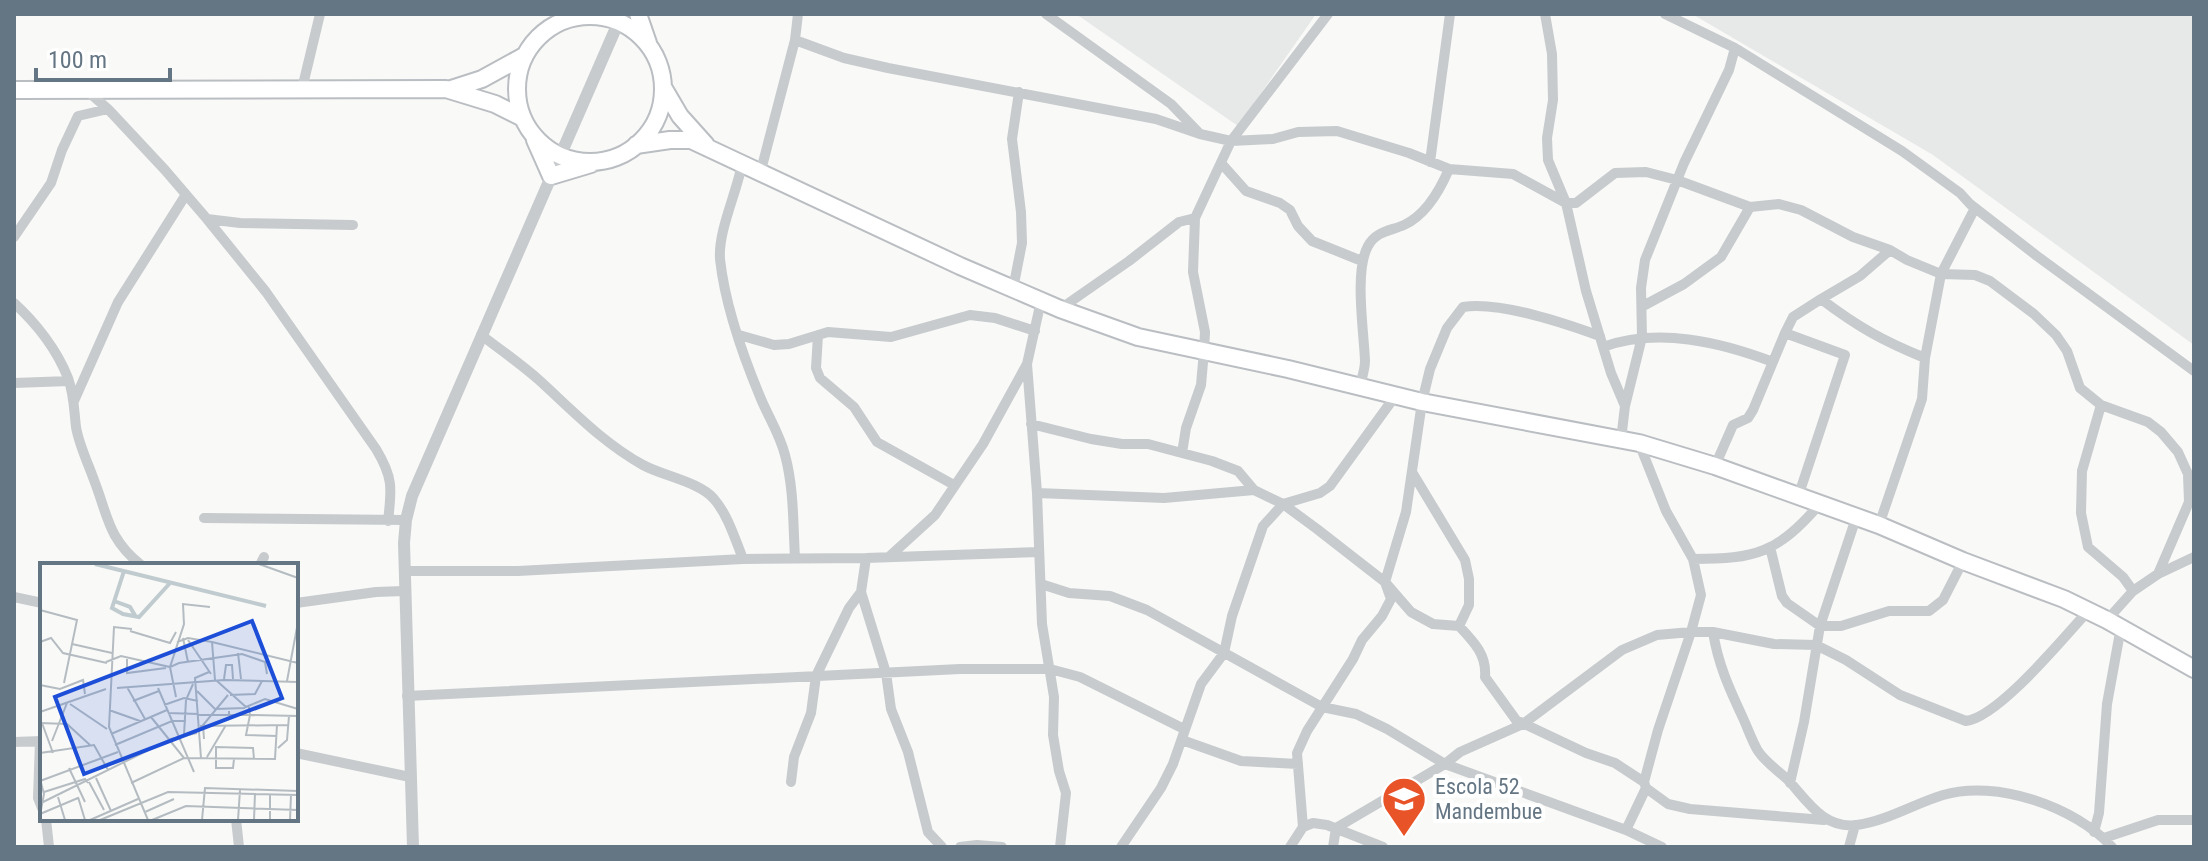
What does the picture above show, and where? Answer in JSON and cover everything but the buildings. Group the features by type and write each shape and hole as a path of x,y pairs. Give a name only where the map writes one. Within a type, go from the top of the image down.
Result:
{"main road":[{"path":"638,14 659,67 663,87 680,116 710,149"},
{"path":"650,48 620,18 582,16 572,17 541,35 524,56 517,76 517,97 523,118 551,176 619,156 636,145 651,129 660,109 663,87"},
{"path":"14,90 451,89 482,79 524,56"},
{"path":"451,89 495,104 523,118"},
{"path":"532,133 560,156 580,161 600,161"},
{"path":"636,145 691,140 1013,289 1138,337 1360,385 1422,402 1639,443 1715,466 1879,525 2089,610 2194,669"}],"street":[{"path":"302,89 320,14"},
{"path":"760,174 795,40 798,14"},
{"path":"1046,14 1171,104 1200,134"},
{"path":"1182,453 1186,428 1201,385 1204,351 1205,332 1193,272 1195,218 1231,141 1328,14"},
{"path":"1430,162 1450,14"},
{"path":"1545,14 1552,54 1553,100 1547,138 1548,160 1566,203 1601,341 1625,406"},
{"path":"1665,14 1735,48 1902,151 2194,371"},
{"path":"413,847 404,591 406,520 412,496 620,18"},
{"path":"795,40 870,65 1156,119 1231,141 1273,139 1298,132 1337,131 1449,169 1513,174 1566,203 1576,203 1615,173 1646,172 1750,207 1779,204 1801,210 1853,237 1941,274 1975,275 1990,281 2056,335 2067,351 2077,384 2101,405 2148,422 2178,452 2190,483 2191,501 2158,574"},
{"path":"1621,440 1625,406 1642,337 1641,288 1645,260 1677,180 1713,107 1735,48"},
{"path":"86,90 165,170 266,292 389,471 391,496 388,521"},
{"path":"1013,289 1022,243 1012,139 1019,92"},
{"path":"14,237 51,183 78,116 108,109"},
{"path":"1221,163 1246,191 1280,203 1290,210 1298,226 1312,241 1362,261"},
{"path":"742,164 721,242 720,258 727,296 748,367 776,427 786,457 792,489 795,558"},
{"path":"1360,385 1365,363 1362,261 1369,243 1379,233 1406,224 1433,199 1449,169"},
{"path":"74,401 118,302 185,196"},
{"path":"1643,306 1684,284 1721,257 1750,207"},
{"path":"1879,525 1922,399 1925,358 1941,274 1975,208"},
{"path":"1060,309 1179,222 1195,218"},
{"path":"207,219 240,223 353,225"},
{"path":"1715,466 1733,425 1748,418 1753,410 1793,317 1860,276 1890,250"},
{"path":"1821,299 1866,332 1925,358"},
{"path":"890,556 935,515 983,444 1027,364 1041,301"},
{"path":"14,303 58,357 69,381 79,437 107,522 127,554 138,563"},
{"path":"1303,827 1297,753 1362,640 1382,616 1391,599 1385,582 1406,512 1422,402 1438,345 1463,307 1477,305 1531,314 1601,341 1642,337 1711,342 1773,362"},
{"path":"739,335 774,345 845,332 891,337 970,315 995,318 1035,331"},
{"path":"1785,333 1845,355 1798,497"},
{"path":"481,335 537,379 582,421 642,464 703,489 713,497 724,513 743,559"},
{"path":"818,335 816,368 820,378 854,407 867,431 877,442 954,485"},
{"path":"1027,364 1037,493 1042,624 1054,697 1053,735 1066,793 1060,847"},
{"path":"14,383 69,381"},
{"path":"1121,847 1161,788 1201,684 1224,653 1232,616 1263,526 1283,504 1320,493 1330,486 1396,395"},
{"path":"2101,405 2082,471 2081,513 2088,547 2123,577 2133,591"},
{"path":"1031,424 1063,434 1122,444 1148,444 1238,471 1254,490 1283,504 1385,582 1411,612 1433,624 1459,626"},
{"path":"1626,830 1645,785 1658,730 1701,595 1693,559 1666,511 1639,443"},
{"path":"1412,472 1465,560 1469,605 1459,626"},
{"path":"1037,493 1164,498 1254,490"},
{"path":"1693,559 1746,557 1770,547 1794,533 1819,505"},
{"path":"204,518 406,520"},
{"path":"1790,783 1812,682 1820,626 1856,518"},
{"path":"1770,547 1782,596 1820,626 1841,626 1889,611 1929,611 1943,600 1963,561"},
{"path":"405,571 518,571 743,559 1039,552"},
{"path":"866,558 861,592 886,673 891,709 908,752 928,832 942,847"},
{"path":"2103,839 2099,813 2114,623 2133,591 2158,574 2193,559"},
{"path":"1041,584 1069,593 1110,596 1147,610 1322,707 1356,714 1445,764 1626,830 1662,847"},
{"path":"298,603 404,591"},
{"path":"791,782 794,757 811,713 816,676 849,608 861,592"},
{"path":"14,597 40,603"},
{"path":"1336,828 1460,752 1523,724 1622,650 1657,635 1713,632 1774,644 1816,645 1846,660 1900,695 1959,720 1975,720 2018,687 2089,610"},
{"path":"1459,626 1486,663 1485,677 1516,720 1615,763 1668,804 1690,809 1855,825 1912,810 1940,796 1966,790 2008,793 2039,802 2103,839 2158,820 2194,820"},
{"path":"1713,632 1718,663 1757,750 1824,820"},
{"path":"407,696 886,673 1050,669 1080,677 1183,735 1241,761 1298,764"},
{"path":"14,742 40,741"},
{"path":"298,753 410,777"},
{"path":"40,760 40,803"},
{"path":"46,821 49,847"},
{"path":"236,821 239,847"},
{"path":"1290,847 1303,827 1313,823 1336,828 1383,847"},
{"path":"1849,847 1855,825"},
{"path":"1333,847 1336,828"},
{"path":"960,847 1002,847"}],"shaded area":[{"path":"1076,14 1316,14 1238,126"},
{"path":"1692,14 2194,14 2194,345 1933,155"}],"place":[{"name":"Escola 52 Mandembue","path":"1404,838"}]}
